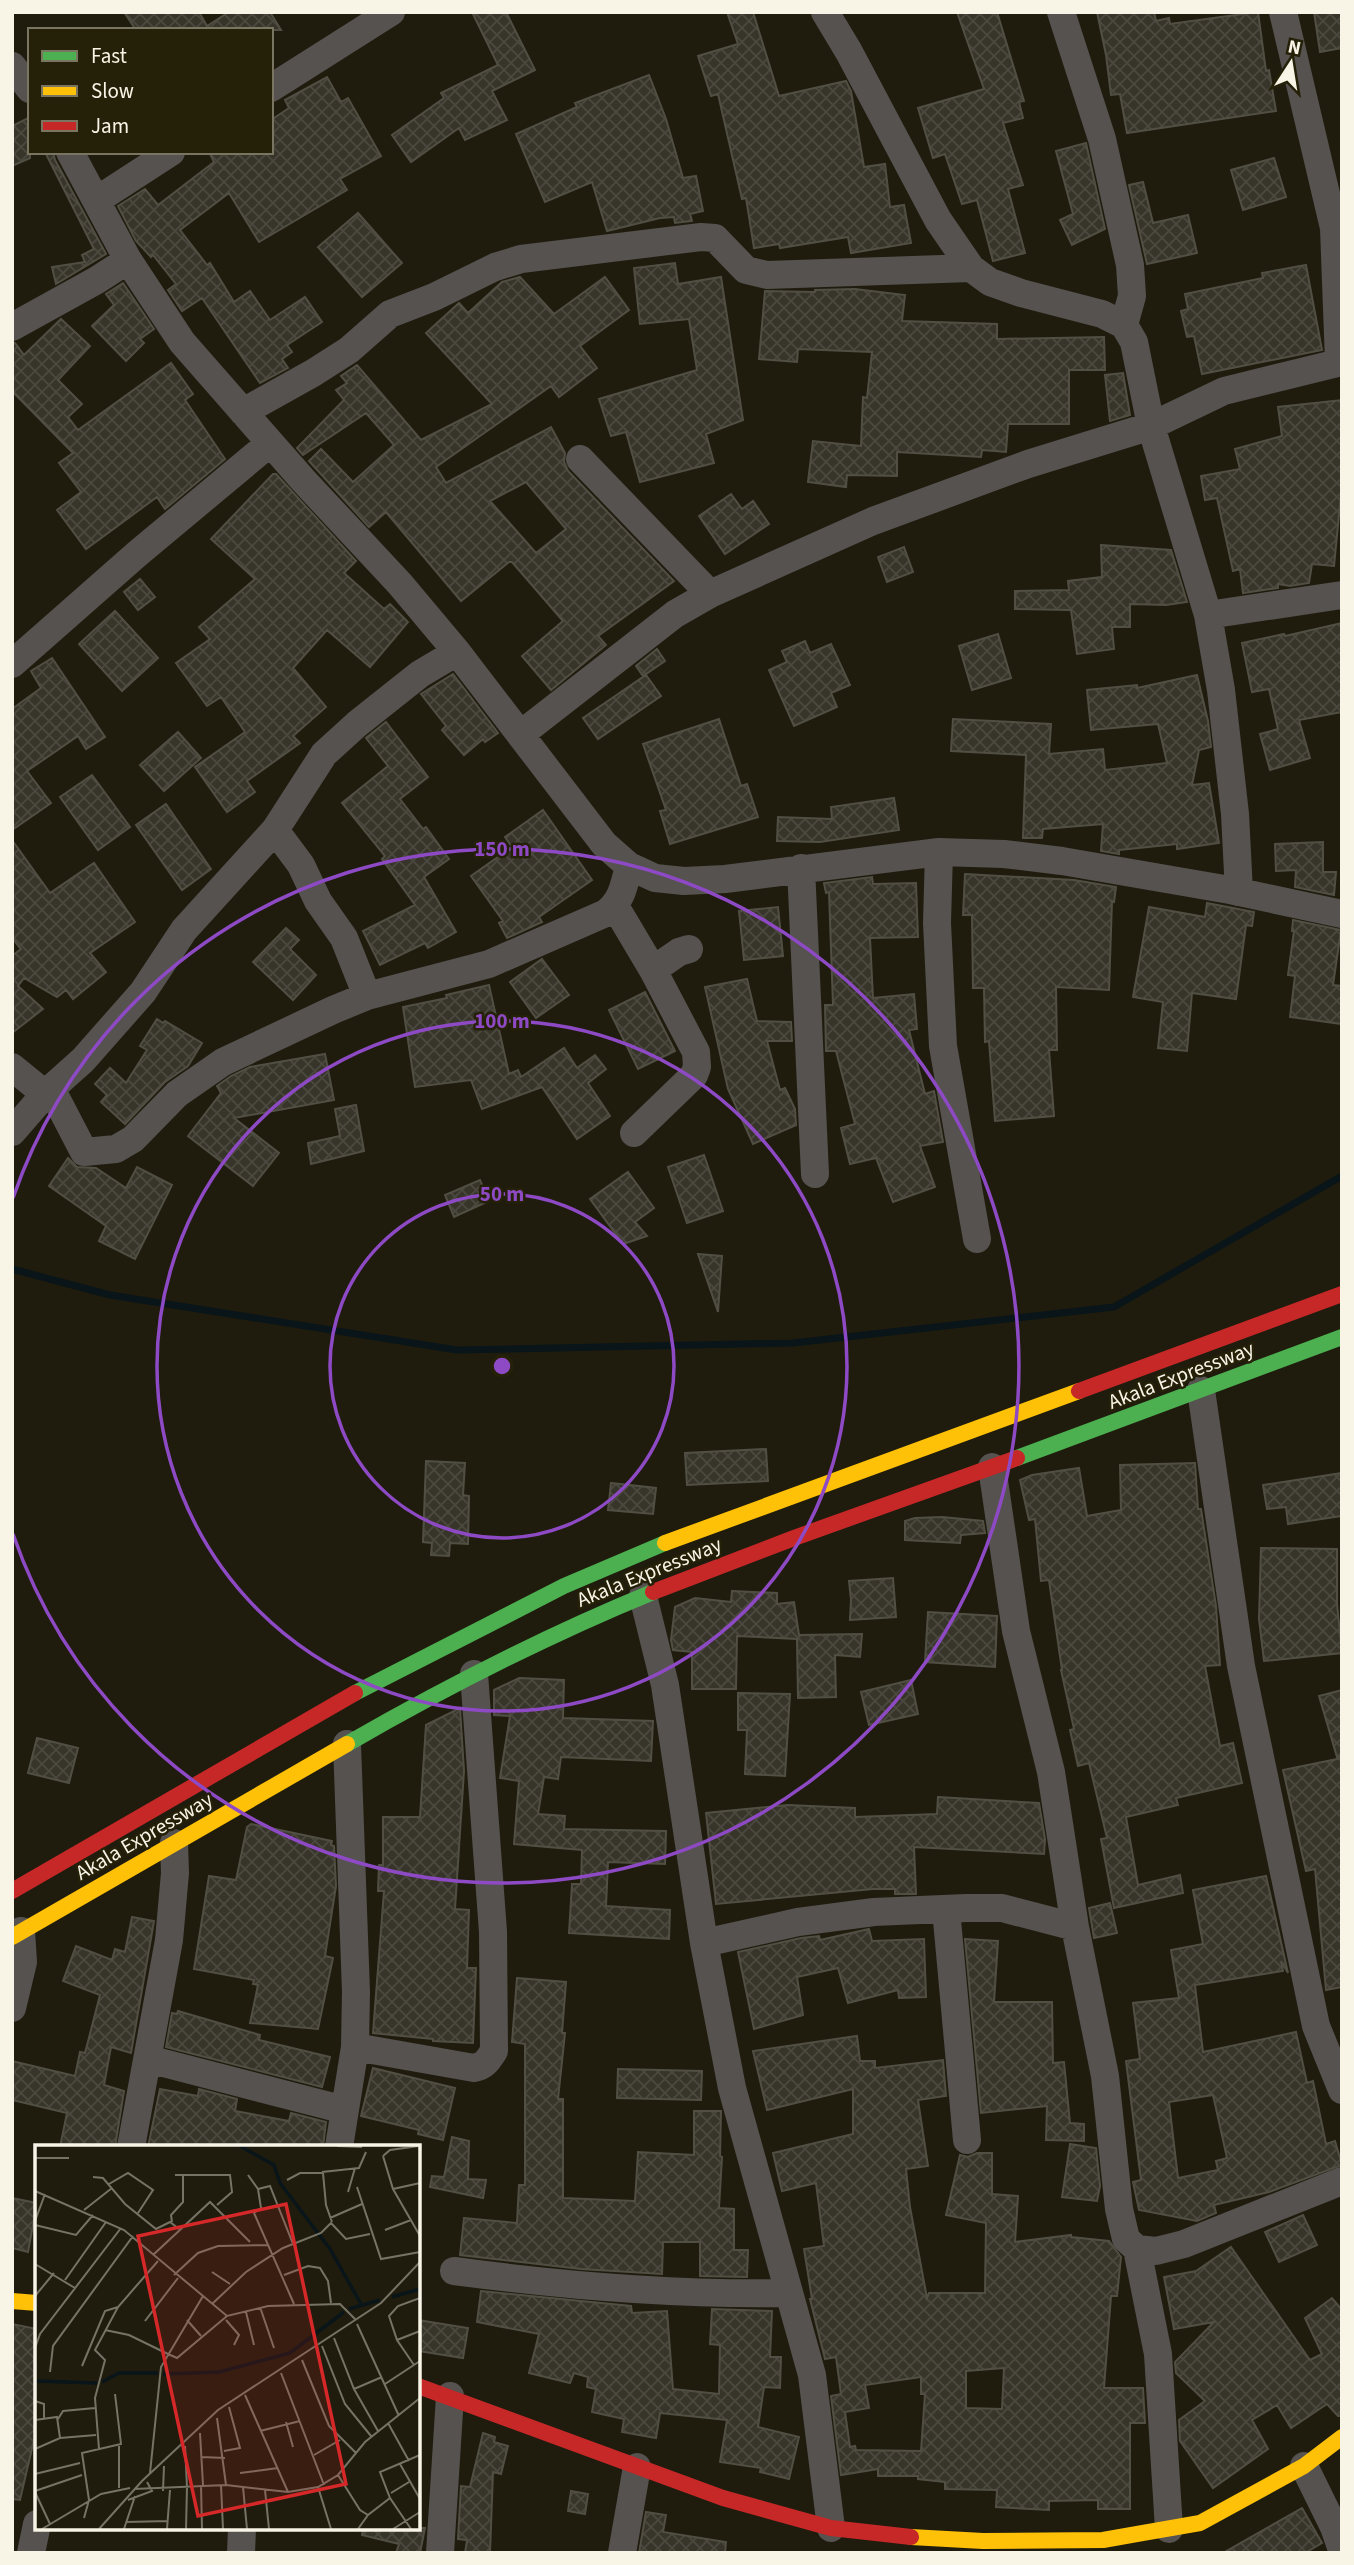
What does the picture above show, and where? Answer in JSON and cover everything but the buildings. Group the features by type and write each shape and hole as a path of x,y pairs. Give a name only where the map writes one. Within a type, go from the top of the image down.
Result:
{"main road":[{"name":"Akala Expressway","path":"12,1891 376,1681 564,1586 665,1543 1342,1294"},
{"name":"Akala Expressway","path":"17,1934 347,1744 474,1675 578,1623 794,1538 992,1468 1342,1337"},
{"path":"12,2301 35,2303"},
{"path":"420,2387 723,2498 831,2528 884,2535 983,2541 1104,2546 1200,2523 1304,2466 1342,2437"}],"street":[{"path":"825,12 938,220 971,268 990,282 1021,293 1102,314 1124,325 1135,342 1151,426 1208,615 1221,690 1235,814 1239,892"},
{"path":"1061,12 1102,139 1130,265 1132,296 1124,325"},
{"path":"521,734 675,614 710,594 873,520 1028,464 1151,426 1223,391 1340,362 1334,228 1283,12"},
{"path":"273,87 377,16"},
{"path":"12,66 28,86"},
{"path":"71,154 128,260 181,342 400,584 457,652 604,844 629,866 655,878 684,881 725,879 939,852 1004,854 1062,861 1239,892 1342,914"},
{"path":"97,200 168,154"},
{"path":"243,412 349,350 390,314 434,297 495,267 522,259 701,237 715,239 746,270 766,275 971,268"},
{"path":"12,327 128,260"},
{"path":"12,664 137,554 270,443"},
{"path":"580,460 710,594"},
{"path":"1208,615 1342,595"},
{"path":"12,1132 44,1096 83,1060 143,992 184,929 275,830 324,754 420,674 457,652"},
{"path":"275,830 301,866 318,901 344,938 367,996"},
{"path":"939,852 937,923 943,1046 977,1239"},
{"path":"12,1067 44,1096 56,1098 84,1152 116,1149 133,1139 177,1094 223,1062 367,996 489,964 606,913 615,906 622,892 629,866"},
{"path":"801,868 815,1174"},
{"path":"615,906 653,970 696,1052 697,1067 694,1075 634,1133"},
{"path":"653,970 679,951 689,950"},
{"path":"1201,1391 1241,1666 1316,2026 1342,2090"},
{"path":"992,1468 1016,1631 1051,1772 1075,1927 1105,2076 1119,2209 1126,2239 1137,2249 1156,2251 1184,2244 1342,2181"},
{"path":"643,1596 665,1685 704,1943 732,2088 812,2375 831,2528"},
{"path":"355,2046 474,2067 481,2067 494,2051 493,1932 474,1675"},
{"path":"339,2145 355,2046 356,1992 347,1744"},
{"path":"131,2145 169,1940 175,1873 174,1843"},
{"path":"704,1943 798,1922 874,1912 1002,1908 1075,1927"},
{"path":"946,1909 967,2140"},
{"path":"12,2008 23,1962 17,1934"},
{"path":"148,2059 345,2110"},
{"path":"1137,2249 1158,2354 1169,2529"},
{"path":"454,2271 617,2290 789,2293"},
{"path":"440,2553 450,2396"},
{"path":"1304,2466 1334,2527 1342,2550"},
{"path":"622,2553 637,2467"},
{"path":"31,2553 36,2530"},
{"path":"241,2553 242,2530"}],"waterway":[{"path":"12,1269 110,1295 457,1350 793,1343 1114,1307 1342,1176"}],"traffic: fast":[{"path":"1017,1458 1342,1337"},
{"path":"355,1693 564,1586 665,1543"},
{"path":"347,1744 498,1663 653,1592"}],"traffic: slow":[{"path":"665,1543 1079,1391"},
{"path":"12,1937 347,1744"},
{"path":"12,2301 35,2303"},
{"path":"911,2537 983,2541 1103,2540 1200,2523 1304,2466 1342,2437"}],"traffic: jam":[{"path":"1079,1391 1342,1294"},
{"path":"653,1592 1017,1458"},
{"path":"12,1891 355,1693"},
{"path":"420,2387 723,2498 831,2528 911,2537"}]}
